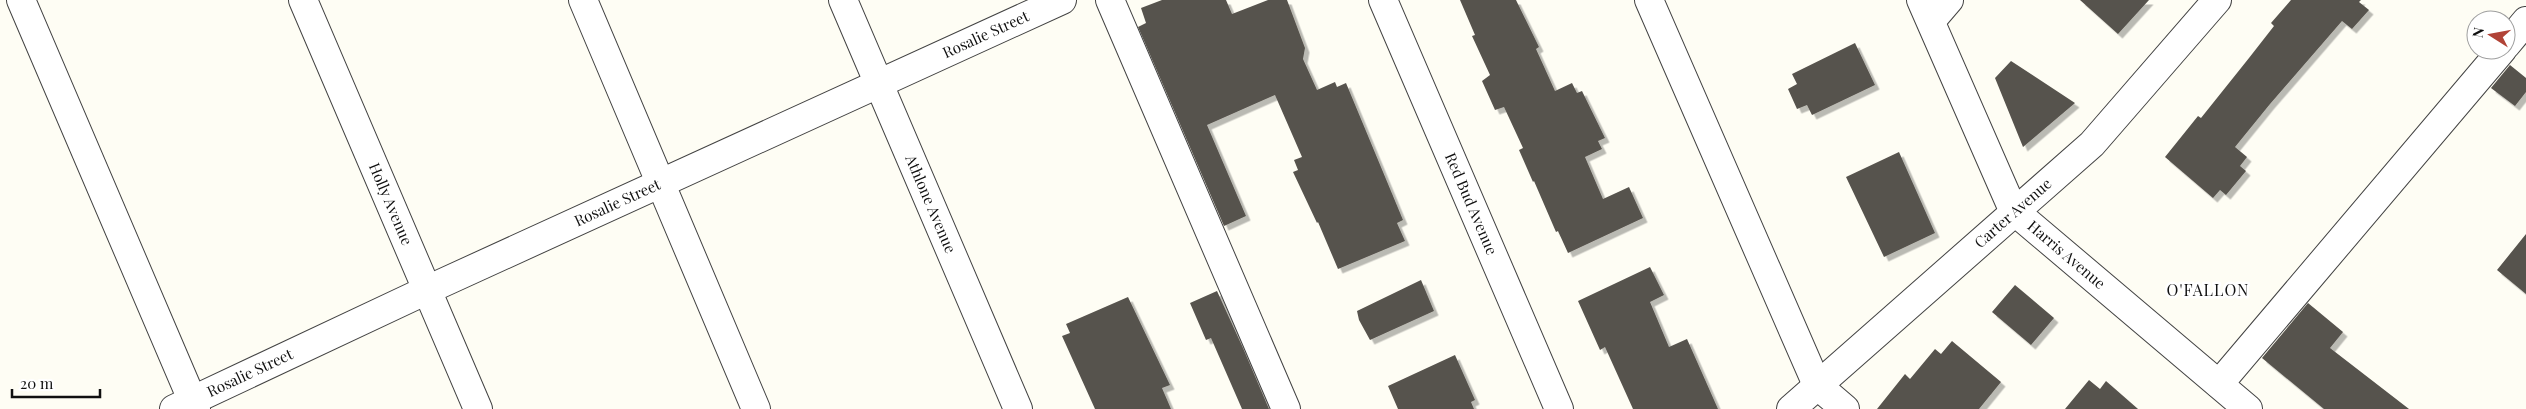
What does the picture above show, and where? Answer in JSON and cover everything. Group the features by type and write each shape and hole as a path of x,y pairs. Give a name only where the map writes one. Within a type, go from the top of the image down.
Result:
{"street":[{"path":"21,0 187,406"},
{"name":"Holly Avenue","path":"302,0 478,409"},
{"path":"582,0 756,409"},
{"name":"Athlone Avenue","path":"842,0 1018,409"},
{"name":"Rosalie Street","path":"187,406 427,290 1062,0"},
{"path":"1110,0 1286,409"},
{"name":"Red Bud Avenue","path":"1383,0 1559,409"},
{"path":"1650,0 1817,385 1845,409"},
{"path":"1926,11 1949,0"},
{"name":"Carter Avenue","path":"1791,409 2013,210 2092,144 2217,0"},
{"name":"Harris Avenue","path":"1926,11 2013,210 2248,409"},
{"path":"2516,33 2526,21"},
{"path":"2219,384 2494,60"}],"building":[{"path":"1162,0 1226,0 1232,14 1268,0 1287,0 1305,48 1303,59 1317,90 1335,82 1337,87 1346,83 1403,220 1397,223 1405,241 1338,269 1318,222 1293,172 1298,170 1294,160 1302,157 1275,95 1207,125 1246,216 1224,226 1138,27 1146,23 1141,8"},
{"path":"1460,0 1516,0 1539,47 1536,49 1555,91 1572,83 1577,93 1582,91 1605,138 1598,141 1602,149 1585,157 1603,199 1629,187 1643,218 1568,253 1533,182 1519,150 1523,148 1504,107 1495,110 1482,81 1490,75 1472,36 1475,35"},
{"path":"2080,0 2149,0 2118,34"},
{"path":"2291,0 2361,0 2359,2 2369,10 2352,29 2342,21 2270,104 2235,147 2247,157 2240,166 2246,171 2226,195 2220,190 2213,198 2165,157 2198,116 2201,118 2274,26 2271,23"},
{"path":"1855,43 1875,85 1812,115 1807,105 1797,109 1788,89 1797,84 1792,74"},
{"path":"2011,61 2075,103 2023,147 1995,78"},
{"path":"2510,65 2526,78 2526,92 2515,106 2491,88"},
{"path":"1899,152 1935,233 1884,257 1846,177"},
{"path":"2526,234 2526,294 2497,270"},
{"path":"1650,267 1664,295 1650,302 1669,347 1687,339 1718,409 1633,409 1605,347 1600,350 1578,301"},
{"path":"1421,280 1434,311 1370,340 1359,320 1357,311"},
{"path":"2015,285 2054,318 2031,345 1992,312"},
{"path":"1217,291 1269,409 1242,409 1211,338 1206,340 1190,303"},
{"path":"1128,297 1170,385 1162,388 1171,409 1095,409 1062,336 1070,333 1066,324"},
{"path":"2308,303 2343,332 2330,348 2409,409 2324,409 2262,358"},
{"path":"1952,341 2001,382 1979,409 1877,409 1905,374 1910,379 1935,349 1941,354"},
{"path":"1455,355 1475,400 1471,402 1474,409 1398,409 1388,386"},
{"path":"2089,380 2100,389 2106,381 2138,409 2065,409"}],"district":[{"name":"O'FALLON","path":"2208,290"}]}
